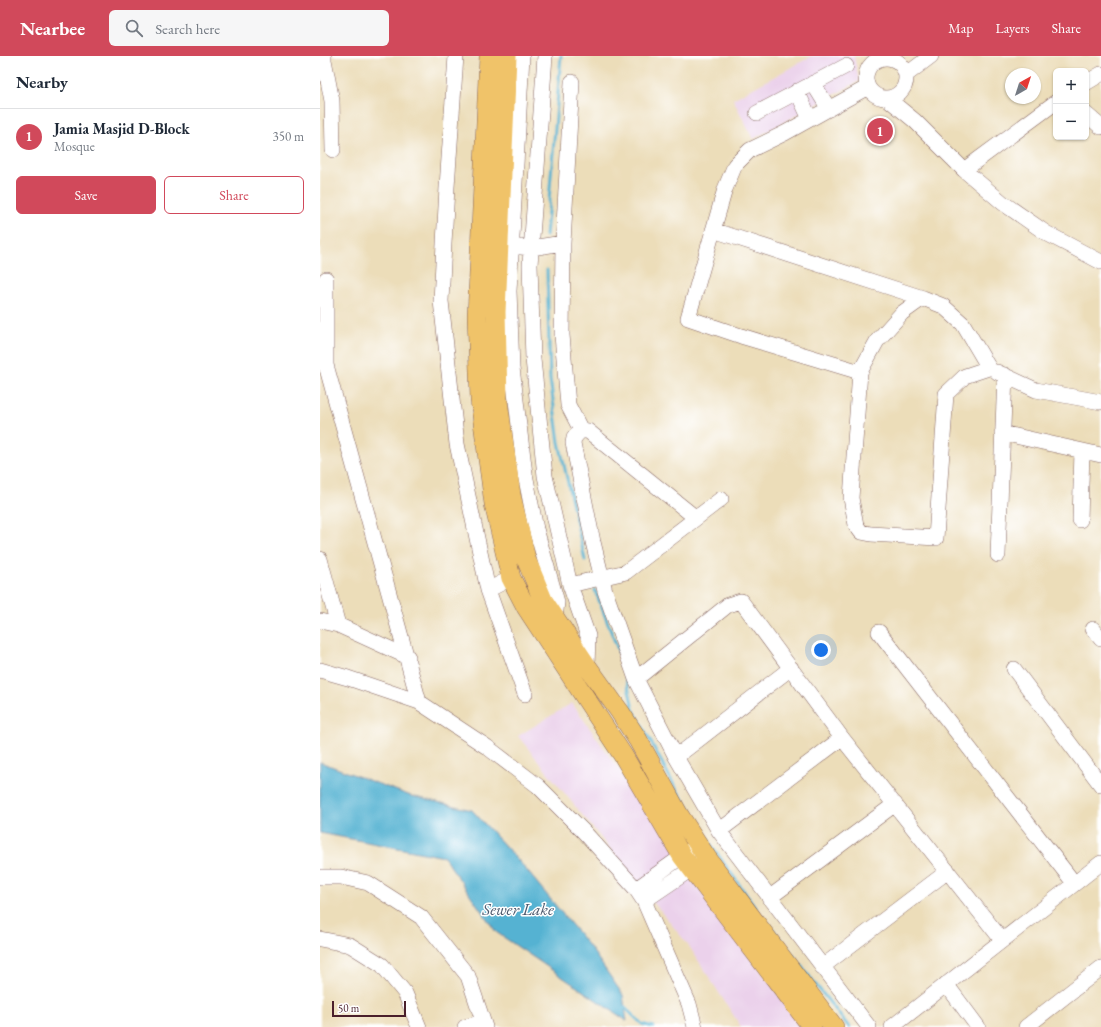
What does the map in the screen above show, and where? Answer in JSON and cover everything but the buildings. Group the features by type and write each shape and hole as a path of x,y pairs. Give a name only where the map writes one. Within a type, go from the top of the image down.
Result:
{"main road":[{"path":"489,56 477,316 480,400 494,504 511,578 526,607 624,758 687,862 812,1027"},
{"path":"507,56 505,245 496,312 498,401 510,495 526,559 543,600 638,740 679,815 703,851 834,1027"}],"street":[{"path":"324,56 332,101 333,150"},
{"path":"456,56 447,187 442,301 457,444 488,590 525,694"},
{"path":"522,56 517,141 505,245 509,291 512,368 525,474 536,529 557,602 555,618"},
{"path":"545,56 530,265 532,344 544,476 570,585 588,636 587,666"},
{"path":"887,98 900,92 905,80 931,56"},
{"path":"915,121 901,64 892,57 866,62 866,80 868,87 876,95 887,98 915,121 964,170 1003,203 1046,233 1101,262"},
{"path":"756,113 846,66"},
{"path":"1089,81 1101,74"},
{"path":"572,82 563,243 562,335 568,405 581,430"},
{"path":"813,83 829,109"},
{"path":"860,372 741,336 688,318 725,189 735,165 750,150 868,87"},
{"path":"797,91 810,119"},
{"path":"964,170 1053,104"},
{"path":"1089,117 1101,127"},
{"path":"517,141 539,142"},
{"path":"713,230 923,298 943,306 963,324 989,368 1036,390 1101,402"},
{"path":"505,245 531,248 563,243"},
{"path":"326,279 323,364 408,657 419,702"},
{"path":"923,298 902,312 877,341 860,372 851,498 856,525 861,532 936,538 946,394 965,376 989,368"},
{"path":"511,342 532,344"},
{"path":"998,555 1004,375"},
{"path":"581,430 588,431 696,518"},
{"path":"581,430 574,438 574,443 593,542 605,591 636,679 676,757 719,832 869,1027"},
{"path":"1002,433 1101,455"},
{"path":"520,437 540,436"},
{"path":"1080,520 1082,451"},
{"path":"570,585 626,572 721,499"},
{"path":"536,529 556,524"},
{"path":"320,559 338,625"},
{"path":"488,590 511,578"},
{"path":"636,679 728,605 741,601 842,738 1002,940"},
{"path":"320,621 338,625 408,657"},
{"path":"879,632 1074,883"},
{"path":"676,757 791,668"},
{"path":"1014,669 1101,784"},
{"path":"320,670 419,702 487,747 538,786 585,833 640,895 689,1004 695,1027"},
{"path":"719,832 842,738"},
{"path":"769,898 895,804"},
{"path":"640,895 703,851"},
{"path":"892,1027 1101,863"},
{"path":"822,967 948,871"},
{"path":"320,877 341,877 368,883 421,917 468,976 484,1025 466,1027"},
{"path":"320,939 350,945 382,965 406,993 419,1027"},
{"path":"1026,1027 1101,968"},
{"path":"946,984 978,1027"}],"shaded area":[{"path":"812,56 854,56 859,81 753,139 733,99"},
{"path":"572,703 801,1027 741,1027 689,946 518,736"}],"water":[{"name":"Sewer Lake","path":"320,762 411,796 472,810 519,861 590,947 623,995 627,1021 496,932 444,857 320,833"}],"waterway":[{"path":"546,236 561,56"},
{"path":"547,270 550,379 559,442 585,560"},
{"path":"595,590 620,655"},
{"path":"624,668 633,709 674,785 707,839 756,908"},
{"path":"769,925 849,1027"},
{"path":"622,1005 642,1024 653,1027"}],"place":[{"name":"Jamia Masjid D-Block","path":"880,131"}]}
